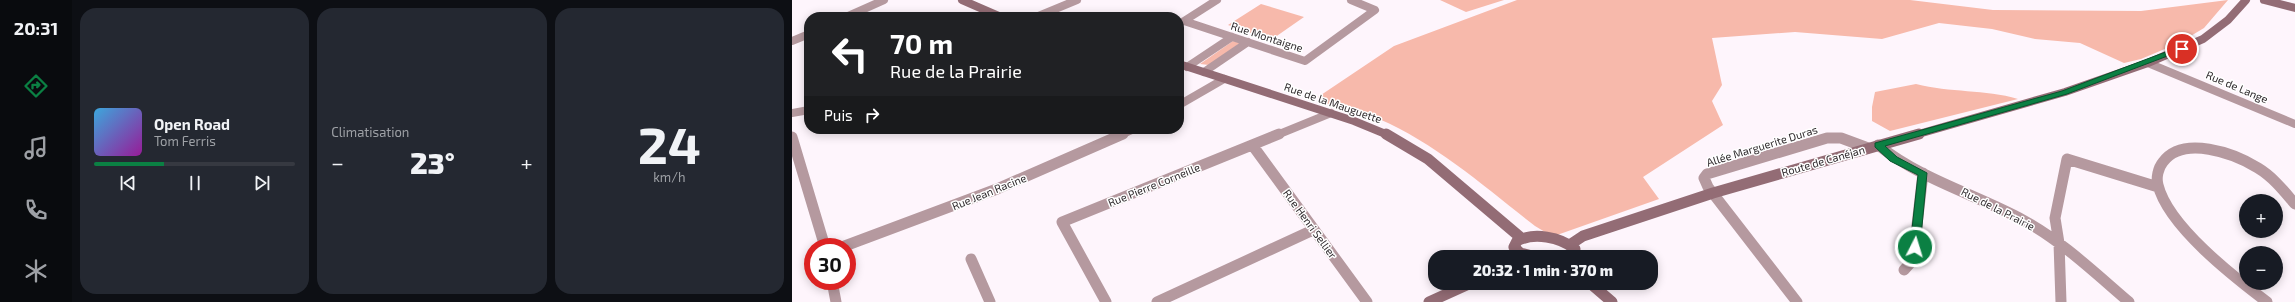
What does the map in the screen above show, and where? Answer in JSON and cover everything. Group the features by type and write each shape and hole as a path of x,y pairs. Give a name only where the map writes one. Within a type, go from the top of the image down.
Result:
{"street":[{"path":"857,12 884,0"},
{"path":"962,0 990,12"},
{"path":"1048,12 1077,0"},
{"name":"Rue Montaigne","path":"1217,0 1184,21 1305,61 1375,10 1351,0"},
{"name":"Route de Canéjan","path":"1571,244 1583,236 1713,193 2064,92 2148,62 2203,39 2228,20 2246,0"},
{"path":"2264,0 2295,8"},
{"path":"792,42 804,36"},
{"path":"1184,64 1232,37"},
{"path":"1204,72 1248,42"},
{"name":"Rue de Lange","path":"2148,62 2295,124"},
{"name":"Rue de la Mauguette","path":"1184,65 1331,113 1386,134 1428,158 1520,237"},
{"path":"1184,102 1224,79"},
{"path":"792,114 804,111"},
{"name":"Rue Pierre Corneille","path":"1106,302 1062,222 1253,146 1331,113"},
{"name":"Rue Jean Racine","path":"856,242 997,189 1123,134"},
{"path":"792,137 822,238"},
{"name":"Allée Marguerite Duras","path":"1713,193 1704,178 1707,174 1827,138 1841,138 1873,147"},
{"name":"Rue Henri Sellier","path":"1253,146 1367,302"},
{"name":"Rue de la Prairie","path":"1873,147 1894,159 2024,220 2059,243 2129,302"},
{"path":"2267,302 2233,275 2191,235 2167,203 2158,187 2158,171 2167,154 2177,150 2203,149 2227,154 2256,167 2270,177 2295,204"},
{"path":"2062,302 2059,243 2055,218 2067,159 2158,187"},
{"path":"1904,270 1913,260 1923,173"},
{"path":"1713,193 1796,302"},
{"path":"1157,302 1314,230"},
{"path":"1515,250 1514,247 1516,240 1520,237 1532,236 1571,244 1575,250"},
{"path":"971,259 990,302"},
{"path":"834,290 836,302"},
{"path":"1429,302 1456,290"},
{"path":"1598,290 1612,302"}],"shaded area":[{"path":"1440,0 1504,0 1466,12"},
{"path":"1517,0 1910,0 1993,10 2141,11 2228,0 2204,28 2179,43 2141,59 2124,63 2080,43 2035,39 1992,29 1939,23 1882,39 1795,32 1712,38 1722,85 1712,101 1723,125 1643,177 1659,199 1557,235 1545,232 1535,226 1441,154 1400,129 1372,116 1318,101 1318,97 1394,46"},
{"path":"1261,4 1304,17 1271,40 1228,25"},
{"path":"1233,41 1240,43 1209,65 1200,64"},
{"path":"1916,84 1942,89 1993,94 2018,99 1890,131 1872,121 1872,107 1875,92"}],"route":[{"path":"1915,247 1921,179 1923,173 1899,163 1878,145 2064,92 2182,49"}]}
